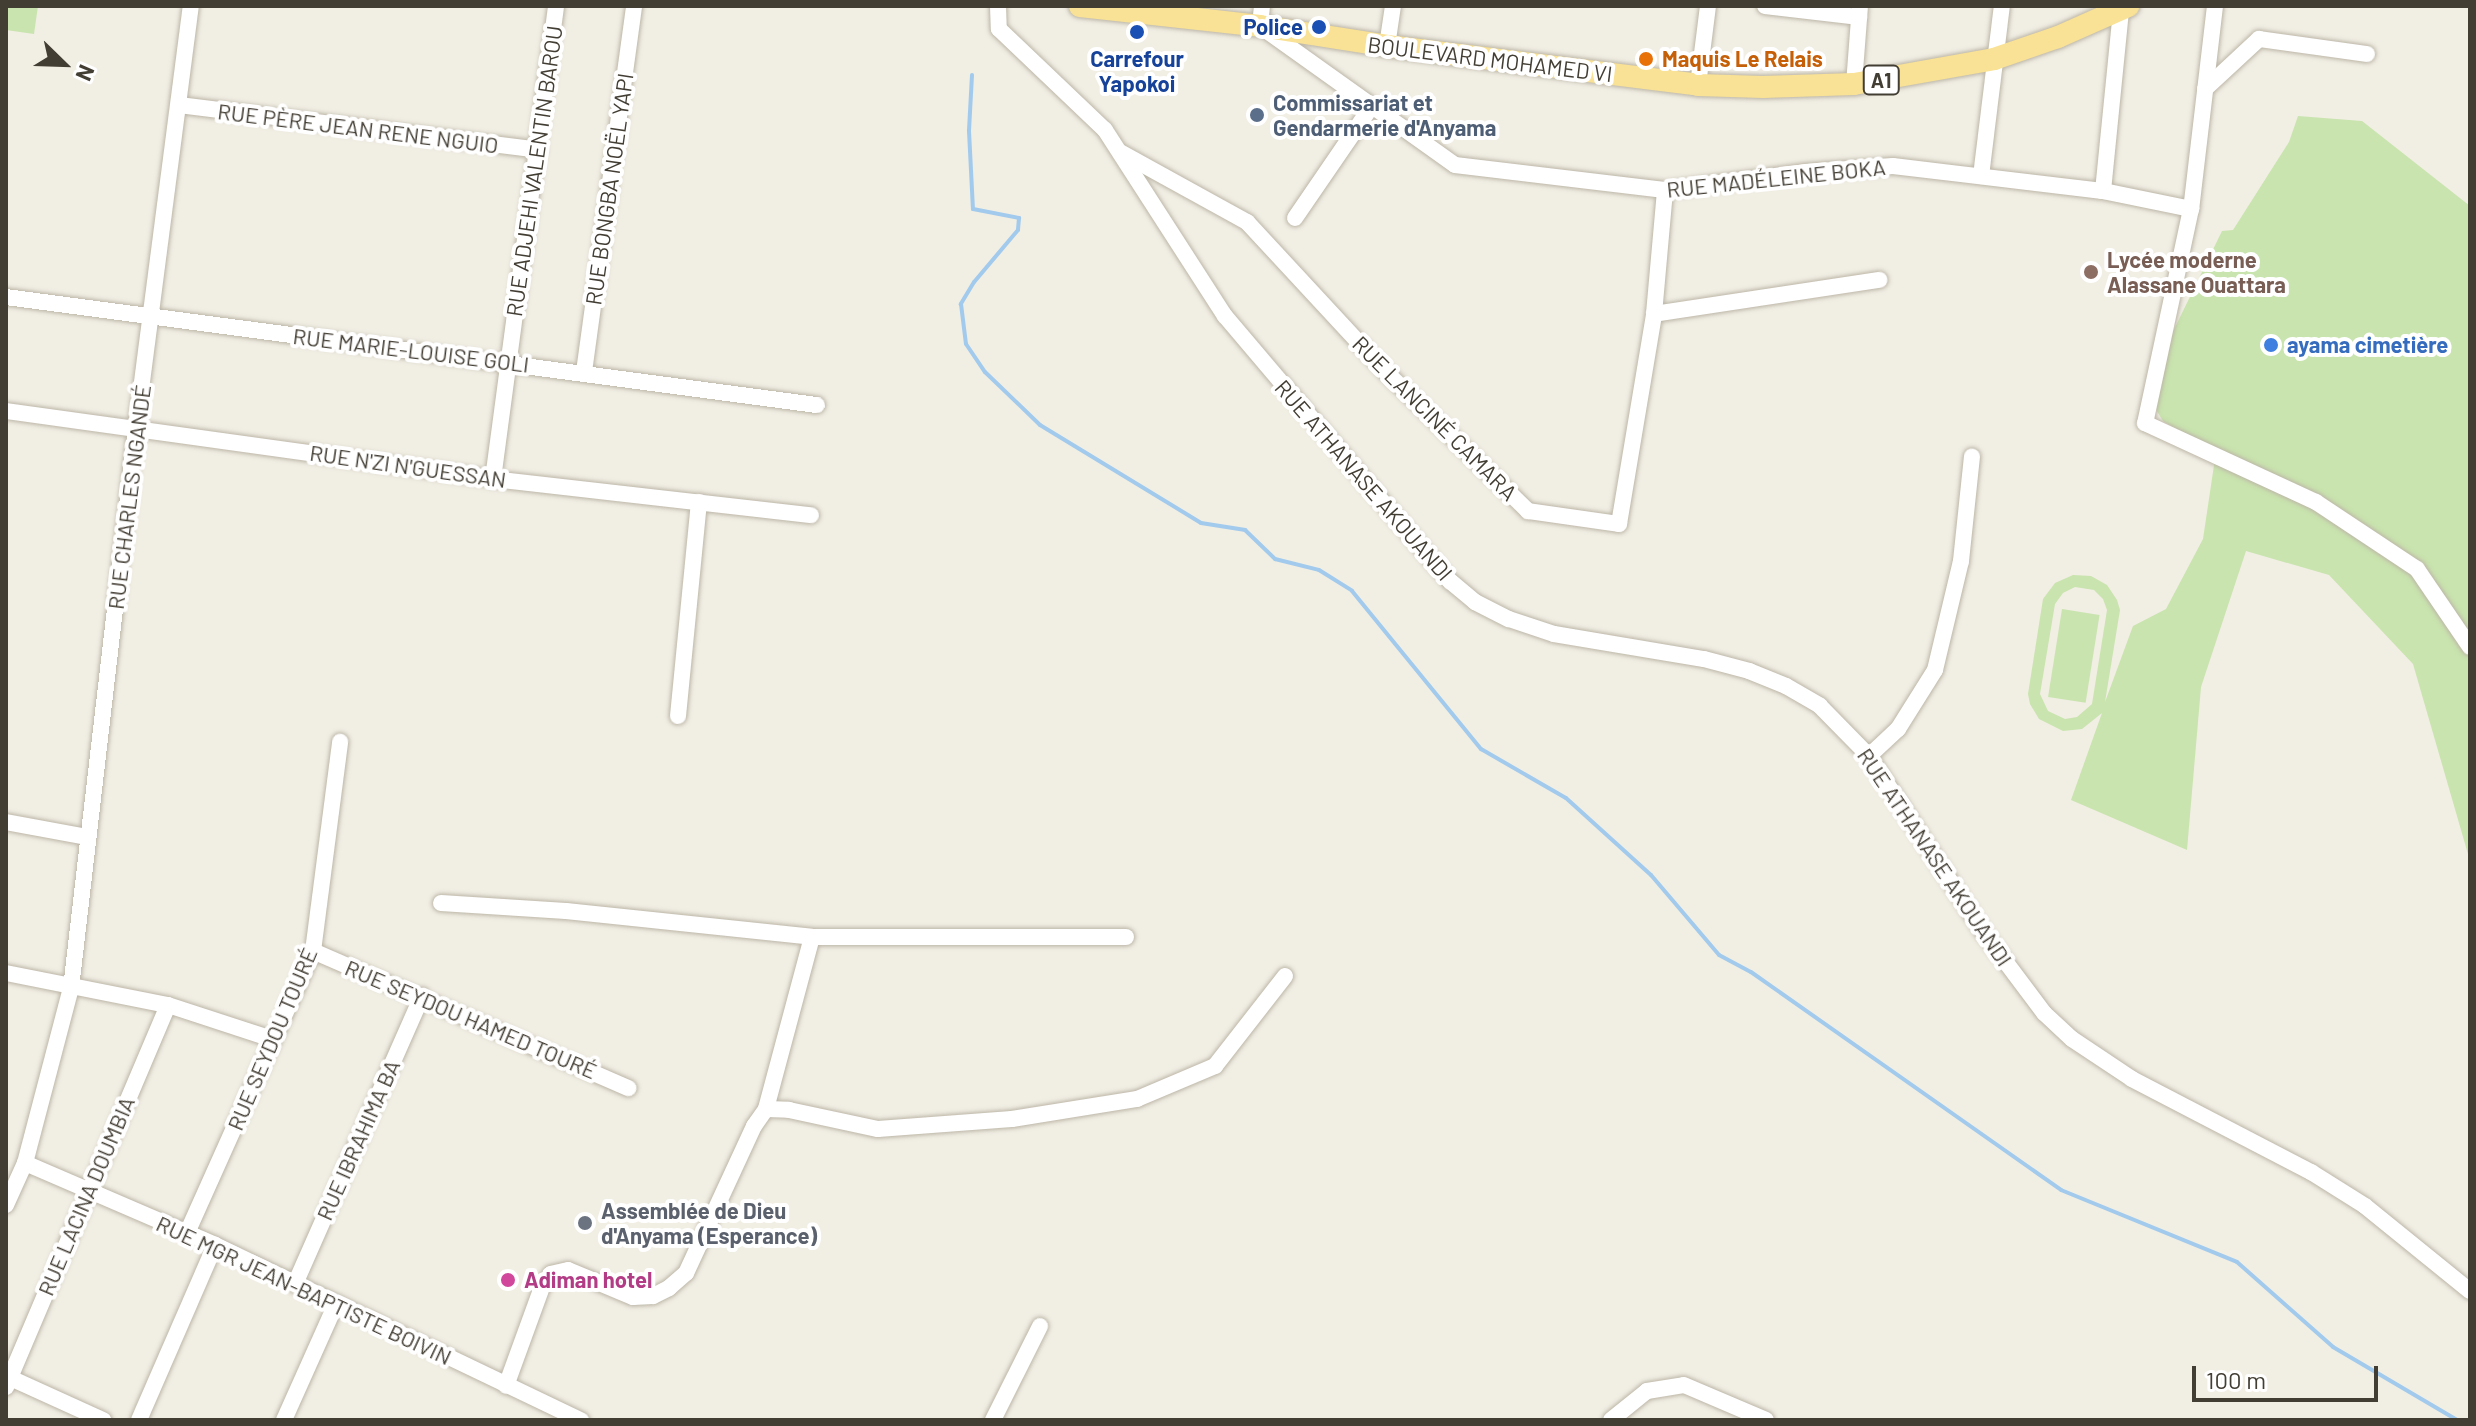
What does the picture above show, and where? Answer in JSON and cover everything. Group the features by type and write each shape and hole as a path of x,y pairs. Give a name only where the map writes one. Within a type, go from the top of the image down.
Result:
{"main road":[{"name":"BOULEVARD MOHAMED VI","path":"1080,6 1261,16 1387,46 1698,85 1854,84 1994,59 2124,8"}],"street":[{"name":"RUE CHARLES NGANDÉ","path":"6,1205 25,1163 71,988 136,428 191,6"},
{"name":"RUE ADJEHI VALENTIN BAROU","path":"493,479 556,6"},
{"name":"RUE BONGBA NOËL YAPI","path":"584,372 634,6"},
{"name":"RUE ATHANASE AKOUANDI","path":"998,6 999,29 1095,120 1120,152 1225,316 1423,554 1467,595 1509,619 1554,634 1704,659 1749,671 1786,686 1820,706 1869,756 2007,966 2044,1013 2072,1039 2132,1079 2311,1172 2365,1206 2470,1291"},
{"path":"1387,46 1393,6"},
{"path":"1698,85 1708,6"},
{"path":"1765,6 1859,11 1854,84"},
{"path":"1981,176 2002,6"},
{"path":"2215,6 2191,209 2145,423 2316,502 2417,569 2470,647"},
{"path":"2103,191 2124,8"},
{"name":"RUE MADÉLEINE BOKA","path":"1261,16 1371,107 1455,165 1665,190 1805,172 1893,166 2103,191 2191,209"},
{"path":"2205,89 2259,39 2367,54"},
{"name":"RUE PÈRE JEAN RENE NGUIO","path":"179,105 538,150"},
{"path":"1295,218 1371,107"},
{"name":"RUE LANCINÉ CAMARA","path":"1120,152 1247,222 1386,372 1528,511 1619,524 1654,314 1665,190"},
{"path":"1654,314 1879,280"},
{"name":"RUE MARIE-LOUISE GOLI","path":"6,297 817,405"},
{"name":"RUE N'ZI N'GUESSAN","path":"6,411 493,479 811,515"},
{"path":"1869,756 1898,729 1935,670 1961,561 1972,457"},
{"path":"678,716 699,502"},
{"name":"RUE SEYDOU TOURÉ","path":"187,1233 313,951 340,742"},
{"path":"6,822 87,837"},
{"path":"441,903 566,911 812,937 1126,937"},
{"path":"506,1386 542,1287 551,1274 568,1270 633,1297 661,1292 686,1273 754,1126 766,1109 812,937"},
{"name":"RUE SEYDOU HAMED TOURÉ","path":"313,951 628,1088"},
{"path":"6,973 168,1005 272,1039"},
{"path":"766,1109 789,1110 878,1129 1012,1119 1137,1099 1215,1066 1285,976"},
{"name":"RUE IBRAHIMA BA","path":"295,1284 422,996"},
{"name":"RUE LACINA DOUMBIA","path":"7,1380 168,1005"},
{"name":"RUE MGR JEAN-BAPTISTE BOIVIN","path":"25,1163 215,1245 581,1420"},
{"path":"139,1420 215,1245"},
{"path":"284,1420 336,1304"},
{"path":"993,1420 1040,1326"},
{"path":"7,1380 103,1420"},
{"path":"1611,1420 1647,1391 1684,1385 1766,1420"}],"green space":[{"path":"6,6 38,6 34,34 6,30"},
{"path":"2298,116 2362,121 2470,206 2470,861 2413,664 2329,575 2246,551 2201,687 2187,850 2071,800 2102,713 2082,729 2063,731 2039,719 2030,704 2028,694 2043,599 2055,583 2073,575 2091,576 2107,585 2117,600 2120,610 2105,702 2133,626 2166,609 2203,539 2216,452 2163,421 2155,408 2165,348 2222,231 2233,230 2289,142","holes":["2075,587 2094,590 2103,599 2107,610 2092,704 2077,717 2065,719 2048,711 2040,694 2055,604 2063,593"]},
{"path":"2062,609 2100,615 2086,703 2048,697"}],"waterway":[{"path":"972,75 969,131 973,209 1019,218 1018,230 974,282 961,304 966,344 985,372 1040,425 1201,523 1245,530 1275,559 1319,570 1352,591 1481,749 1566,798 1651,875 1719,955 1751,972 2061,1190 2237,1262 2333,1347 2457,1420"}],"place":[{"name":"Police","path":"1319,27"},
{"name":"Carrefour Yapokoi","path":"1137,32"},
{"name":"Maquis Le Relais","path":"1646,59"},
{"name":"Commissariat et Gendarmerie d'Anyama","path":"1257,115"},
{"name":"Lycée moderne Alassane Ouattara","path":"2091,272"},
{"name":"ayama cimetière","path":"2271,345"},
{"name":"Assemblée de Dieu d'Anyama (Esperance)","path":"585,1223"},
{"name":"Adiman hotel","path":"508,1280"}]}
